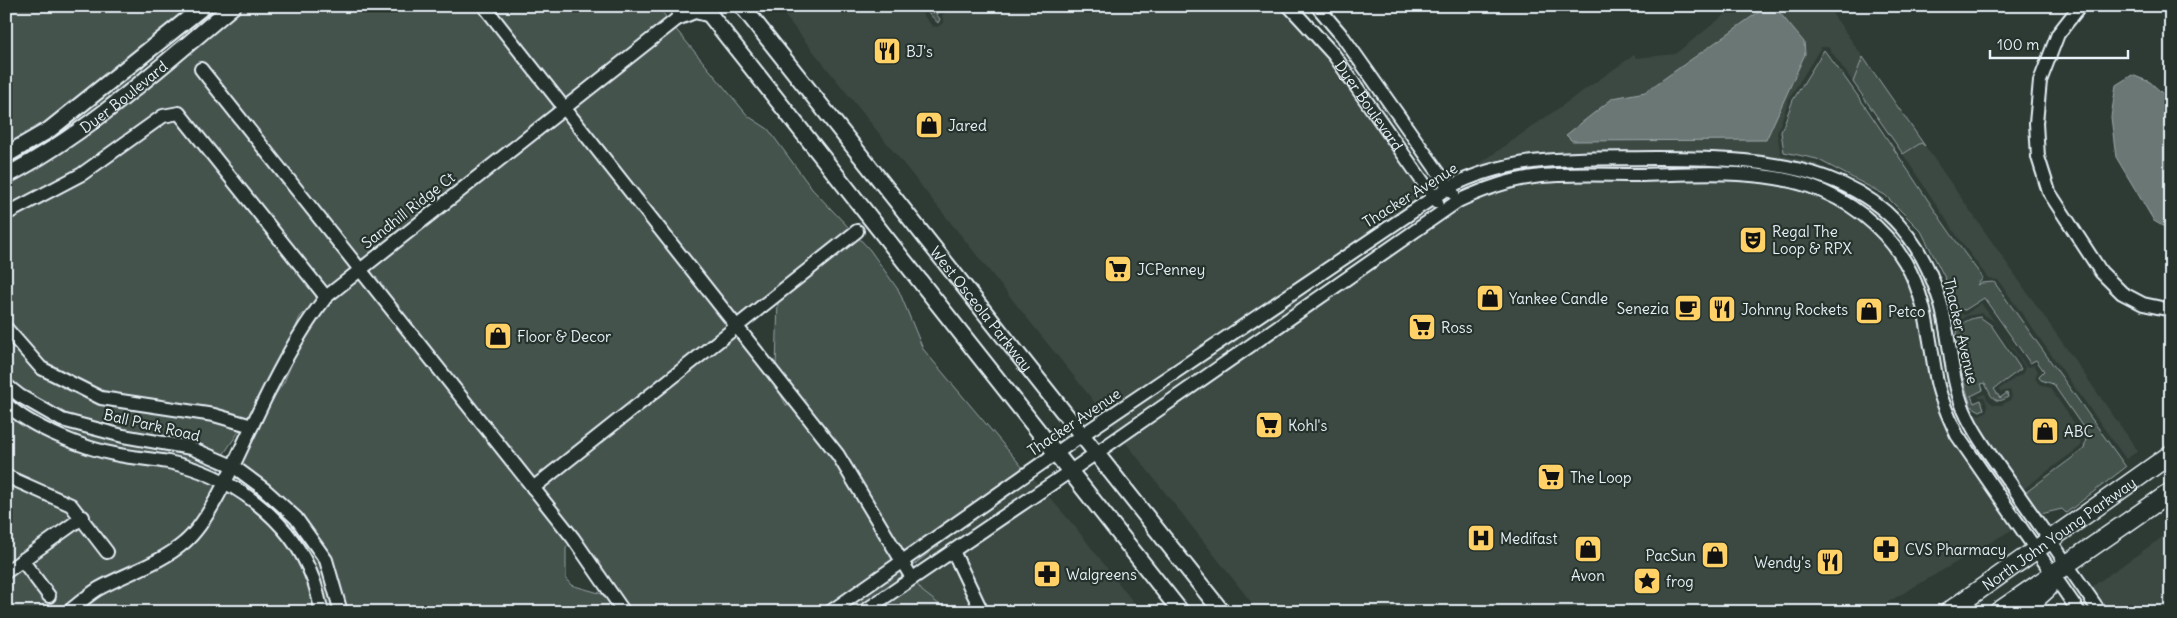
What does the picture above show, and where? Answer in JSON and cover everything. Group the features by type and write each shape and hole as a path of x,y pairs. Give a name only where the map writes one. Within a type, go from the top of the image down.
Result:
{"highway":[{"name":"North John Young Parkway","path":"1949,611 2044,546 2171,454"},
{"name":"North John Young Parkway","path":"1998,612 2059,573 2171,492"},
{"path":"2022,612 2059,573"}],"main road":[{"name":"Dyer Boulevard","path":"6,155 49,130 204,6"},
{"path":"137,86 151,64 221,6"},
{"name":"Dyer Boulevard","path":"6,176 64,141 137,86 233,6"},
{"name":"West Osceola Parkway","path":"742,6 1222,612"},
{"name":"West Osceola Parkway","path":"707,11 1180,612"}],"street":[{"path":"484,6 838,455 912,578"},
{"path":"677,19 681,6"},
{"name":"Dyer Boulevard","path":"1289,6 1334,55 1442,211"},
{"path":"2080,6 2058,34 2040,81 2036,124 2038,157 2049,192 2074,234 2102,272 2122,292 2143,304 2171,310"},
{"path":"677,19 695,12 707,11"},
{"path":"1310,27 1321,11"},
{"name":"Dyer Boulevard","path":"1321,11 1358,56 1458,201"},
{"name":"Sandhill Ridge Ct","path":"68,612 98,589 160,558 185,542 201,521 233,466 292,347 309,319 326,297 677,19"},
{"path":"201,69 573,538 624,612"},
{"path":"6,214 82,174 163,116 179,113 326,297"},
{"path":"1588,158 1588,176"},
{"name":"Thacker Avenue","path":"830,612 1082,435 1213,348 1305,282 1433,196 1466,178 1500,167 1536,160 1588,158 1689,158 1763,163 1811,171 1855,189 1882,210 1917,248 1931,274 1946,325 1959,397 1981,441 2059,573"},
{"name":"Thacker Avenue","path":"952,551 1069,472 1458,201 1496,186 1532,177 1757,175 1808,186 1824,192 1850,205 1874,223 1890,241 1914,279 1922,299 1931,334 1937,382 1948,417 1957,434 2044,546"},
{"path":"533,488 857,231"},
{"path":"1318,274 1330,289"},
{"path":"1305,282 1318,298"},
{"path":"1931,334 1946,325"},
{"path":"6,328 41,368 101,398 214,414 252,426"},
{"name":"Ball Park Road","path":"6,385 20,396 62,420 123,436 191,448 233,466 264,489 296,518 326,560 341,612"},
{"path":"6,404 18,415 58,436 118,455 169,462 214,475 259,504 294,544 312,578 322,612"},
{"path":"1957,434 1968,432 1981,441"},
{"path":"6,476 71,505 83,517 108,552"},
{"path":"6,572 83,517"},
{"path":"863,612 952,551 982,612"},
{"path":"22,560 49,596"},
{"path":"2059,573 2079,612"},
{"path":"2059,573 2100,612"}],"shaded area":[{"path":"6,6 196,6 46,126 6,150"},
{"path":"211,6 214,6 148,60 133,83 107,104 6,171 6,160 103,95"},
{"path":"241,6 477,6 557,107 360,262 203,63 194,69 352,269 326,291 184,110 80,170 6,208 6,182 140,89"},
{"path":"491,6 658,6 668,20 566,101"},
{"path":"777,6 916,6 932,26 937,27 944,23 942,15 953,6 1281,6 1329,58 1426,196 1306,275 1210,344 1104,414"},
{"path":"922,6 946,6 936,14 940,19 938,23"},
{"path":"1736,6 1767,6 1645,92 1613,98 1567,135 1804,42 1774,6 1827,6 1863,57 1853,82 1828,47 1821,47 1789,99 1777,133 1781,155 1815,163 1847,180 1813,166 1794,163 1588,154 1536,155 1491,164 1465,174 1634,55 1636,58 1675,54"},
{"path":"1767,6 1774,6 1804,42 1805,54 1766,140 1572,141 1566,135 1613,98 1645,92"},
{"path":"674,27 748,116 768,129 812,189 851,230 738,320 571,108"},
{"path":"1824,50 1865,106 1983,278 1977,285 1994,282 2126,467 2066,513 2062,509 2041,514 2025,493 2084,449 2087,433 2053,384 2041,380 2039,376 2044,371 2036,360 2030,363 1984,298 1965,310 1957,308 1949,302 1947,290 1951,290 1921,231 1885,195 1817,159 1784,152 1781,132 1793,100"},
{"path":"1863,57 1925,146 1921,143 1903,154 1853,82"},
{"path":"2132,75 2150,82 2171,101 2171,231 2154,221 2116,157 2111,117 2116,85"},
{"path":"563,115 730,326 534,481 366,269"},
{"path":"177,119 318,299 300,317 275,378 246,421 103,394 45,364 6,320 6,219 165,121"},
{"path":"1921,143 1925,146 2138,451 2126,459 1998,280 1988,278 1959,239 1903,154"},
{"path":"1593,163 1723,164 1809,176 1852,194 1879,213 1912,251 1935,301 1940,323 1934,326 1927,298 1918,277 1895,238 1877,219 1853,201 1809,181 1594,171"},
{"path":"1756,180 1806,191 1821,197 1846,210 1870,227 1886,244 1900,265 1917,301 1953,440 2015,528 1871,612 1259,612 1123,439 1461,205 1497,190 1532,182","holes":["1636,574 1658,575 1660,577 1660,590 1655,593 1634,592 1633,577"]},
{"path":"858,237 870,250 899,291 923,349 1023,468 903,554 776,368 778,300"},
{"path":"358,276 570,544 566,548 566,579 571,585 606,595 618,612 346,612 330,557 231,460 284,382 310,321"},
{"path":"1304,289 1310,297 1118,432 1110,422 1211,355"},
{"path":"1981,303 1994,321 1982,313 1966,316 1956,326 1952,334 1947,309 1965,315"},
{"path":"1980,317 1991,325 2021,369 1994,389 2000,398 2007,393 2008,397 2003,400 1999,401 1993,398 1985,383 1981,384 1983,390 1971,396 1974,403 1981,400 1984,409 1980,411 1971,406 1960,368 1956,337 1962,324"},
{"path":"2001,331 2026,366 2034,365 2038,371 2035,378 2039,384 2050,388 2082,434 2080,447 2022,490 1985,438 1970,411 1979,415 1986,412 1988,407 1984,397 1977,397 1985,394 1994,405 2002,405 2010,400 2012,396 2010,390 2001,392 1999,389 2023,373 2025,367"},
{"path":"736,334 776,385 786,405 793,407 834,458 894,561 821,612 631,612 579,537 540,488"},
{"path":"6,336 99,403 213,421 240,430 223,455 64,415 23,392 6,378"},
{"path":"6,392 17,401 189,453 219,465 219,473 195,463 131,453 74,436 31,416 6,397"},
{"path":"6,411 43,435 65,443 178,470 218,484 197,519 182,538 158,554 95,586 60,612 6,612 6,577 21,567 47,603 56,597 29,561 81,524 106,558 115,552 85,510 75,501 6,471"},
{"path":"230,471 260,493 292,522 321,563 335,612 328,612 298,540 263,501 230,479"},
{"path":"1030,475 1038,484 950,547 950,558 977,612 949,612 922,591 906,570"},
{"path":"6,482 68,509 75,517 6,566"},
{"path":"226,489 256,508 277,530 301,569 317,612 76,612 100,594 162,562"},
{"path":"1010,490 907,570 922,591 949,612 838,612"},
{"path":"1044,491 1076,528 1141,612 988,612 959,552"},
{"path":"2171,531 2171,612 2106,612 2090,588"}],"place":[{"name":"BJ's","path":"887,51"},
{"name":"Jared","path":"929,125"},
{"name":"Regal The Loop & RPX","path":"1753,240"},
{"name":"JCPenney","path":"1118,269"},
{"name":"Yankee Candle","path":"1490,298"},
{"name":"Senezia","path":"1688,308"},
{"name":"Johnny Rockets","path":"1722,309"},
{"name":"Petco","path":"1869,311"},
{"name":"Ross","path":"1422,327"},
{"name":"Floor & Decor","path":"498,336"},
{"name":"Kohl's","path":"1269,425"},
{"name":"ABC","path":"2045,431"},
{"name":"The Loop","path":"1551,477"},
{"name":"Medifast","path":"1481,538"},
{"name":"Avon","path":"1588,549"},
{"name":"CVS Pharmacy","path":"1886,549"},
{"name":"PacSun","path":"1715,555"},
{"name":"Wendy's","path":"1830,562"},
{"name":"Walgreens","path":"1047,574"},
{"name":"frog","path":"1647,581"}]}
